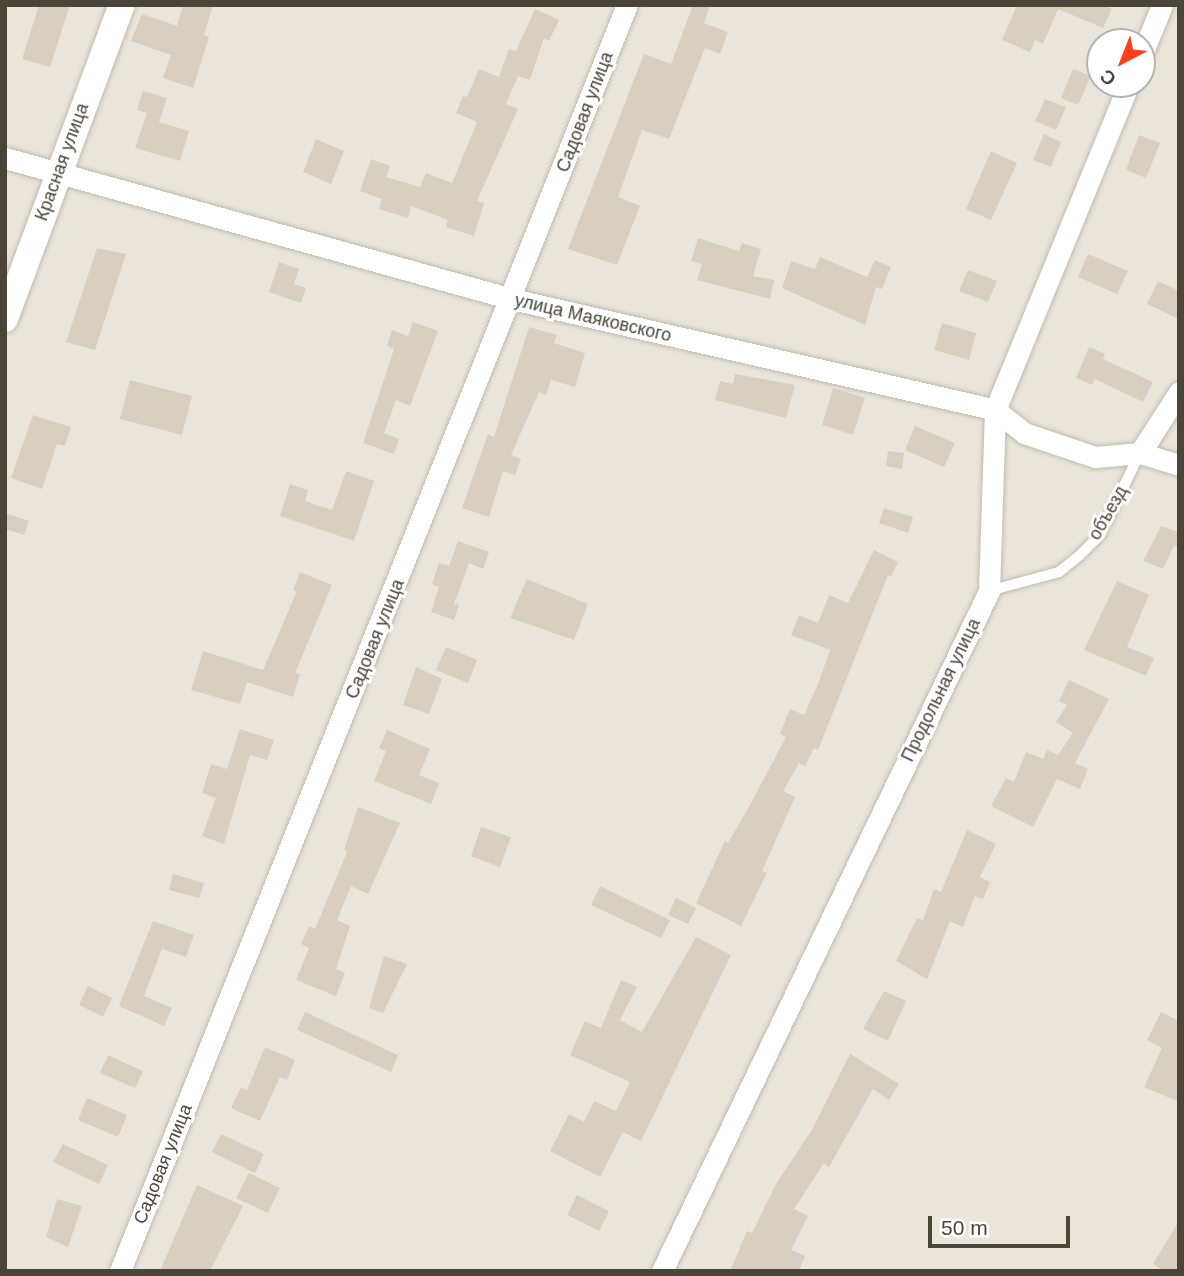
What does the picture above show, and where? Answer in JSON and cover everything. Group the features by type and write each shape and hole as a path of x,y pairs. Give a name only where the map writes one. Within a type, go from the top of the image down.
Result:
{"street":[{"name":"Красная улица","path":"5,319 57,173 122,5"},
{"name":"Садовая улица","path":"120,1271 512,299 627,5"},
{"path":"1153,28 1162,5"},
{"name":"Продольная улица","path":"662,1271 989,591 995,410 1123,98"},
{"name":"улица Маяковского","path":"5,158 512,299 995,410 1024,433 1095,457 1140,453 1179,465"},
{"path":"1140,453 1179,392"}],"lane":[{"name":"объезд","path":"989,591 1059,572 1079,556 1100,535 1140,453"}],"shaded area":[{"path":"5,5 1179,5 1179,1271 5,1271"}],"building":[{"path":"39,5 70,5 50,67 22,59"},
{"path":"183,5 213,5 204,35 209,37 193,88 163,78 171,55 131,41 142,14 177,26"},
{"path":"693,5 710,5 704,23 728,32 720,54 705,48 669,139 642,130 618,197 640,206 617,265 568,249 644,54 671,64"},
{"path":"1017,5 1103,5 1112,9 1103,28 1058,9 1043,44 1035,40 1030,52 1002,40"},
{"path":"535,9 559,20 549,41 544,38 530,80 518,76 506,104 518,109 477,201 484,203 474,236 446,227 448,220 411,206 408,218 379,209 382,199 360,191 371,159 390,166 386,177 420,187 426,173 452,183 477,122 456,113 463,96 467,97 479,69 499,77 509,49 516,51"},
{"path":"1073,69 1086,74 1086,87 1078,105 1061,98"},
{"path":"143,91 167,98 159,122 189,131 180,161 135,148 147,113 137,110"},
{"path":"1045,99 1066,107 1056,130 1035,121"},
{"path":"1044,134 1061,142 1051,167 1033,160"},
{"path":"1139,135 1160,143 1146,178 1126,170"},
{"path":"316,139 344,151 331,184 303,172"},
{"path":"991,151 1017,163 991,220 966,209"},
{"path":"698,238 739,251 742,243 761,249 753,276 774,280 770,299 697,280 702,264 691,261"},
{"path":"97,248 126,254 95,350 66,342"},
{"path":"1088,254 1128,271 1117,294 1078,277"},
{"path":"820,257 867,277 875,260 891,267 882,289 876,287 865,325 782,288 791,261 815,269"},
{"path":"279,262 299,269 294,284 306,288 301,303 269,292"},
{"path":"968,270 997,281 988,302 959,291"},
{"path":"1158,281 1179,291 1179,319 1147,304"},
{"path":"413,322 438,331 410,406 396,400 384,433 399,439 394,454 363,443 394,349 387,346 392,330 408,336"},
{"path":"942,323 976,333 969,360 934,350"},
{"path":"529,327 557,335 554,343 585,353 575,387 551,380 546,395 539,392 511,455 521,459 515,475 503,471 489,517 462,508 488,434 494,437"},
{"path":"1089,347 1105,354 1103,359 1153,382 1143,402 1095,379 1092,385 1076,378"},
{"path":"735,374 795,385 786,418 715,400 720,381 733,384"},
{"path":"130,380 192,396 182,435 120,419"},
{"path":"833,388 865,398 853,435 822,425"},
{"path":"33,415 71,427 65,446 57,444 42,489 11,478"},
{"path":"915,426 955,443 944,467 905,450"},
{"path":"888,451 904,453 902,469 886,466"},
{"path":"346,471 374,481 354,541 280,516 290,484 308,490 305,501 332,510"},
{"path":"884,508 913,517 908,533 879,523"},
{"path":"5,513 29,521 24,535 5,529"},
{"path":"1161,526 1179,532 1179,547 1174,545 1163,569 1143,561"},
{"path":"458,541 489,552 483,569 469,563 454,604 459,605 454,620 431,612 439,587 432,584 439,563 449,566"},
{"path":"874,550 898,562 891,577 888,575 818,750 814,748 805,766 799,763 783,791 795,797 762,871 767,873 741,926 696,903 725,841 728,843 786,737 780,734 790,709 804,715 818,684 830,650 791,635 799,615 818,623 829,595 848,603"},
{"path":"300,572 332,585 295,673 300,674 293,697 247,682 240,704 191,690 203,651 263,670 297,591 293,590"},
{"path":"527,579 588,604 574,640 510,618"},
{"path":"1117,581 1149,595 1127,647 1154,658 1146,676 1084,650"},
{"path":"446,647 477,660 468,683 436,670"},
{"path":"416,667 442,679 429,714 403,705"},
{"path":"1069,680 1109,699 1075,763 1088,769 1080,789 1057,779 1033,827 991,806 1006,778 1014,782 1026,752 1043,759 1047,750 1058,755 1073,733 1056,722 1067,705 1059,701"},
{"path":"240,729 274,740 267,760 250,755 224,844 202,836 216,798 202,793 211,764 227,769"},
{"path":"387,730 430,749 419,775 439,783 431,804 374,781 386,751 379,748"},
{"path":"358,807 400,823 368,894 351,886 337,920 350,926 336,969 345,973 336,996 296,980 309,948 301,944 309,926 315,929 347,852 344,850"},
{"path":"481,827 511,837 500,867 471,856"},
{"path":"967,830 996,844 980,877 990,882 983,899 975,896 963,927 950,921 927,979 896,961 917,918 923,920 934,889 941,892"},
{"path":"173,874 204,883 199,898 169,890"},
{"path":"600,886 670,920 661,938 591,905"},
{"path":"676,898 696,908 688,924 668,915"},
{"path":"153,921 194,935 186,957 162,949 144,996 172,1008 164,1026 119,1006"},
{"path":"696,937 731,955 641,1141 623,1132 600,1177 550,1151 569,1114 584,1122 594,1101 616,1111 630,1082 570,1055 585,1021 601,1028 621,980 637,987 620,1020 642,1032"},
{"path":"384,956 407,964 383,1013 369,1008"},
{"path":"88,986 112,998 103,1017 79,1005"},
{"path":"884,991 906,1001 888,1041 863,1029"},
{"path":"305,1012 398,1055 391,1072 297,1030"},
{"path":"1161,1012 1179,1021 1179,1102 1144,1087 1162,1048 1147,1040"},
{"path":"265,1047 295,1060 287,1080 280,1077 260,1121 231,1108 241,1087 247,1090"},
{"path":"850,1054 899,1084 889,1100 873,1089 829,1167 824,1163 794,1209 808,1216 791,1250 805,1256 799,1271 730,1271 747,1231 752,1233 776,1184 813,1128"},
{"path":"108,1055 143,1071 135,1088 100,1073"},
{"path":"87,1098 127,1115 118,1137 78,1120"},
{"path":"221,1134 264,1154 255,1173 212,1152"},
{"path":"63,1144 108,1165 99,1184 53,1162"},
{"path":"249,1173 280,1188 268,1213 236,1198"},
{"path":"197,1185 243,1206 210,1271 160,1271"},
{"path":"577,1195 609,1211 599,1231 567,1215"},
{"path":"57,1199 82,1206 68,1247 46,1237"},
{"path":"1179,1221 1179,1271 1164,1271 1153,1264"}]}
